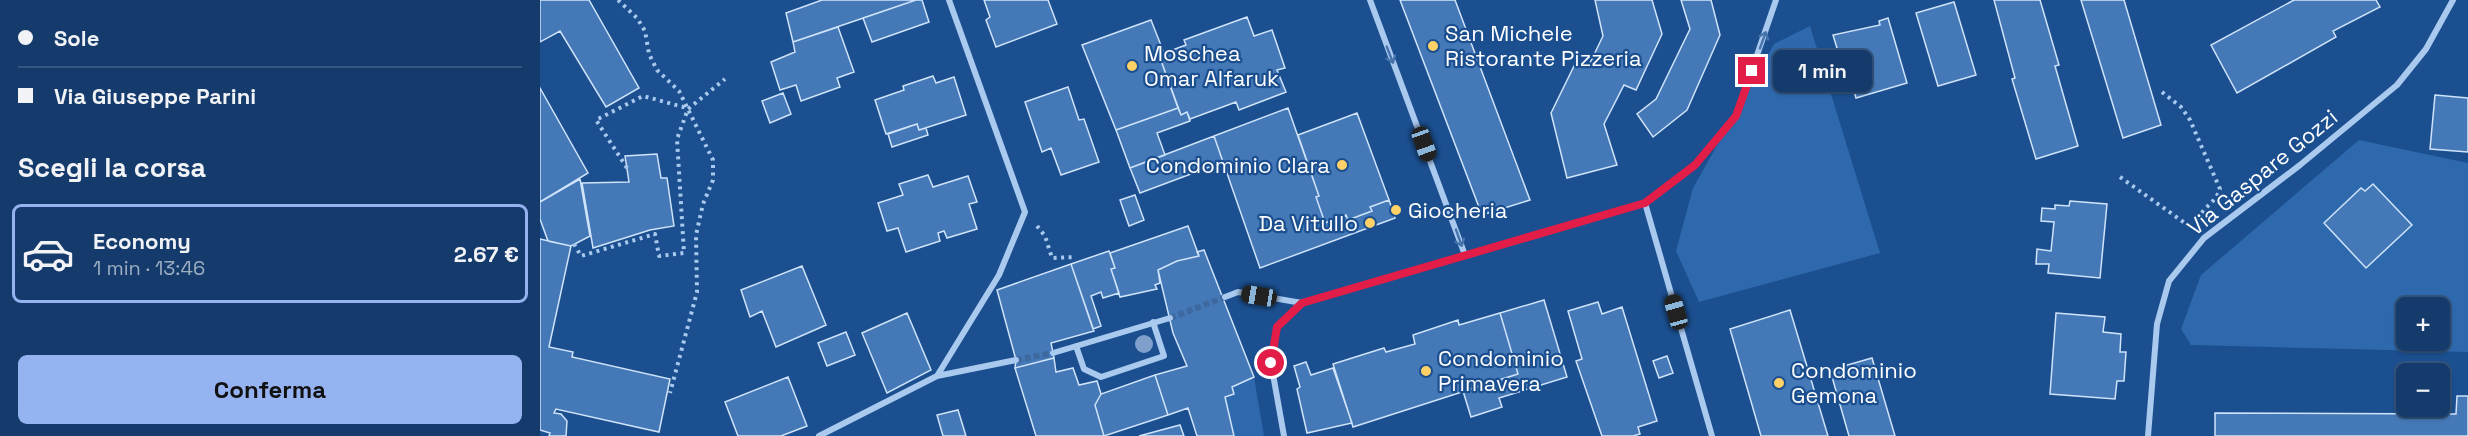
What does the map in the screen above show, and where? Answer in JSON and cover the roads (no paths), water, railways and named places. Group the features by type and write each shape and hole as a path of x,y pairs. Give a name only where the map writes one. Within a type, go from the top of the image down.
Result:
{"street":[{"path":"937,376 999,275 1025,212 949,0"},
{"path":"1370,0 1465,255"},
{"path":"1225,297 1238,292 1302,303 1645,203 1695,165 1736,116 1776,0"},
{"name":"Via Gaspare Gozzi","path":"2148,436 2157,324 2169,281 2204,238 2300,165 2397,85 2426,49 2453,0"},
{"path":"1645,203 1712,436"},
{"path":"1284,436 1271,363 1277,327 1302,303"},
{"path":"1053,352 1170,318"},
{"path":"1076,346 1084,369 1101,377 1164,356 1153,322"},
{"path":"819,436 937,376 1016,360"}],"tunnel":[{"path":"1170,318 1225,297"},
{"path":"1016,360 1053,353"}],"place":[{"name":"San Michele Ristorante Pizzeria","path":"1433,46"},
{"name":"Moschea Omar Alfaruk","path":"1132,66"},
{"name":"Condominio Clara","path":"1342,165"},
{"name":"Giocheria","path":"1396,210"},
{"name":"Da Vitullo","path":"1370,223"},
{"name":"Condominio Primavera","path":"1426,371"},
{"name":"Condominio Gemona","path":"1779,383"}]}
